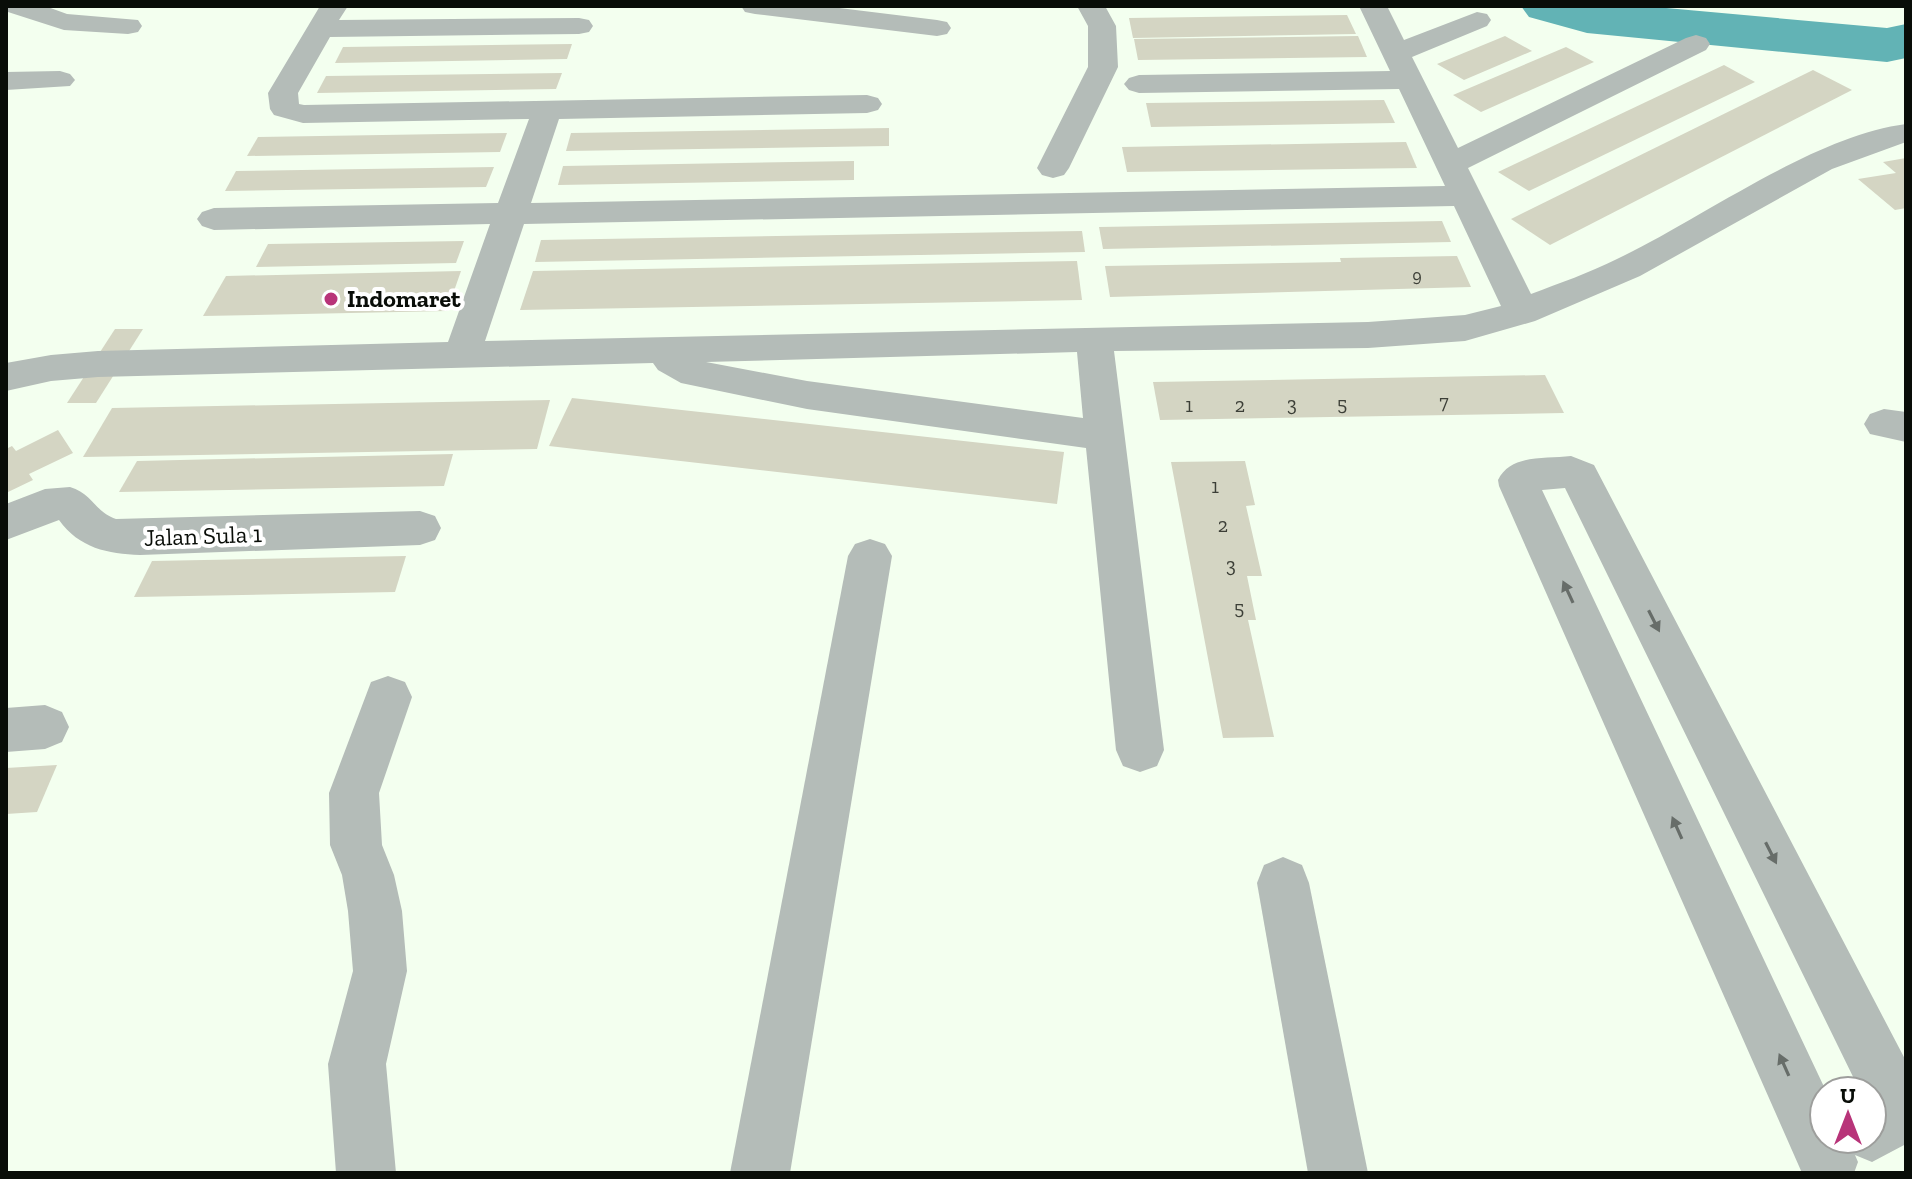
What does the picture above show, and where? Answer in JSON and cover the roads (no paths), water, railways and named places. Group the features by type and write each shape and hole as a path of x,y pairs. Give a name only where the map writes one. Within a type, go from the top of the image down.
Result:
{"street":[{"path":"18,6 64,22 128,26"},
{"path":"755,6 937,28"},
{"path":"1053,168 1103,67 1102,26 1091,6"},
{"path":"1373,6 1522,312"},
{"path":"579,26 327,18 283,93 285,109 303,114 867,104"},
{"path":"1139,84 1402,67 1477,20"},
{"path":"1450,164 1696,44"},
{"path":"6,81 60,80"},
{"path":"461,357 547,110"},
{"path":"6,377 51,368 98,364 1368,335 1465,328 1522,312 1628,268 1821,162 1891,135 1906,133"},
{"path":"214,219 1466,196"},
{"path":"1094,339 1140,750"},
{"path":"653,351 694,373 807,395 1105,436"},
{"path":"1817,1075 1639,743 1520,486 1518,480 1524,476 1571,472 1580,476 1711,734 1829,1075"},
{"name":"Jalan Sula 1","path":"6,523 45,505 70,503 83,521 106,537 420,528"},
{"path":"760,1173 870,556"},
{"path":"366,1173 357,1064 380,971 375,911 368,875 356,845 354,793 388,697"},
{"path":"1639,743 1711,734"},
{"path":"1283,883 1338,1173"}],"waterway":[{"path":"1548,6 1587,17 1887,45 1906,41"}],"place":[{"name":"Indomaret","path":"331,299"}]}
